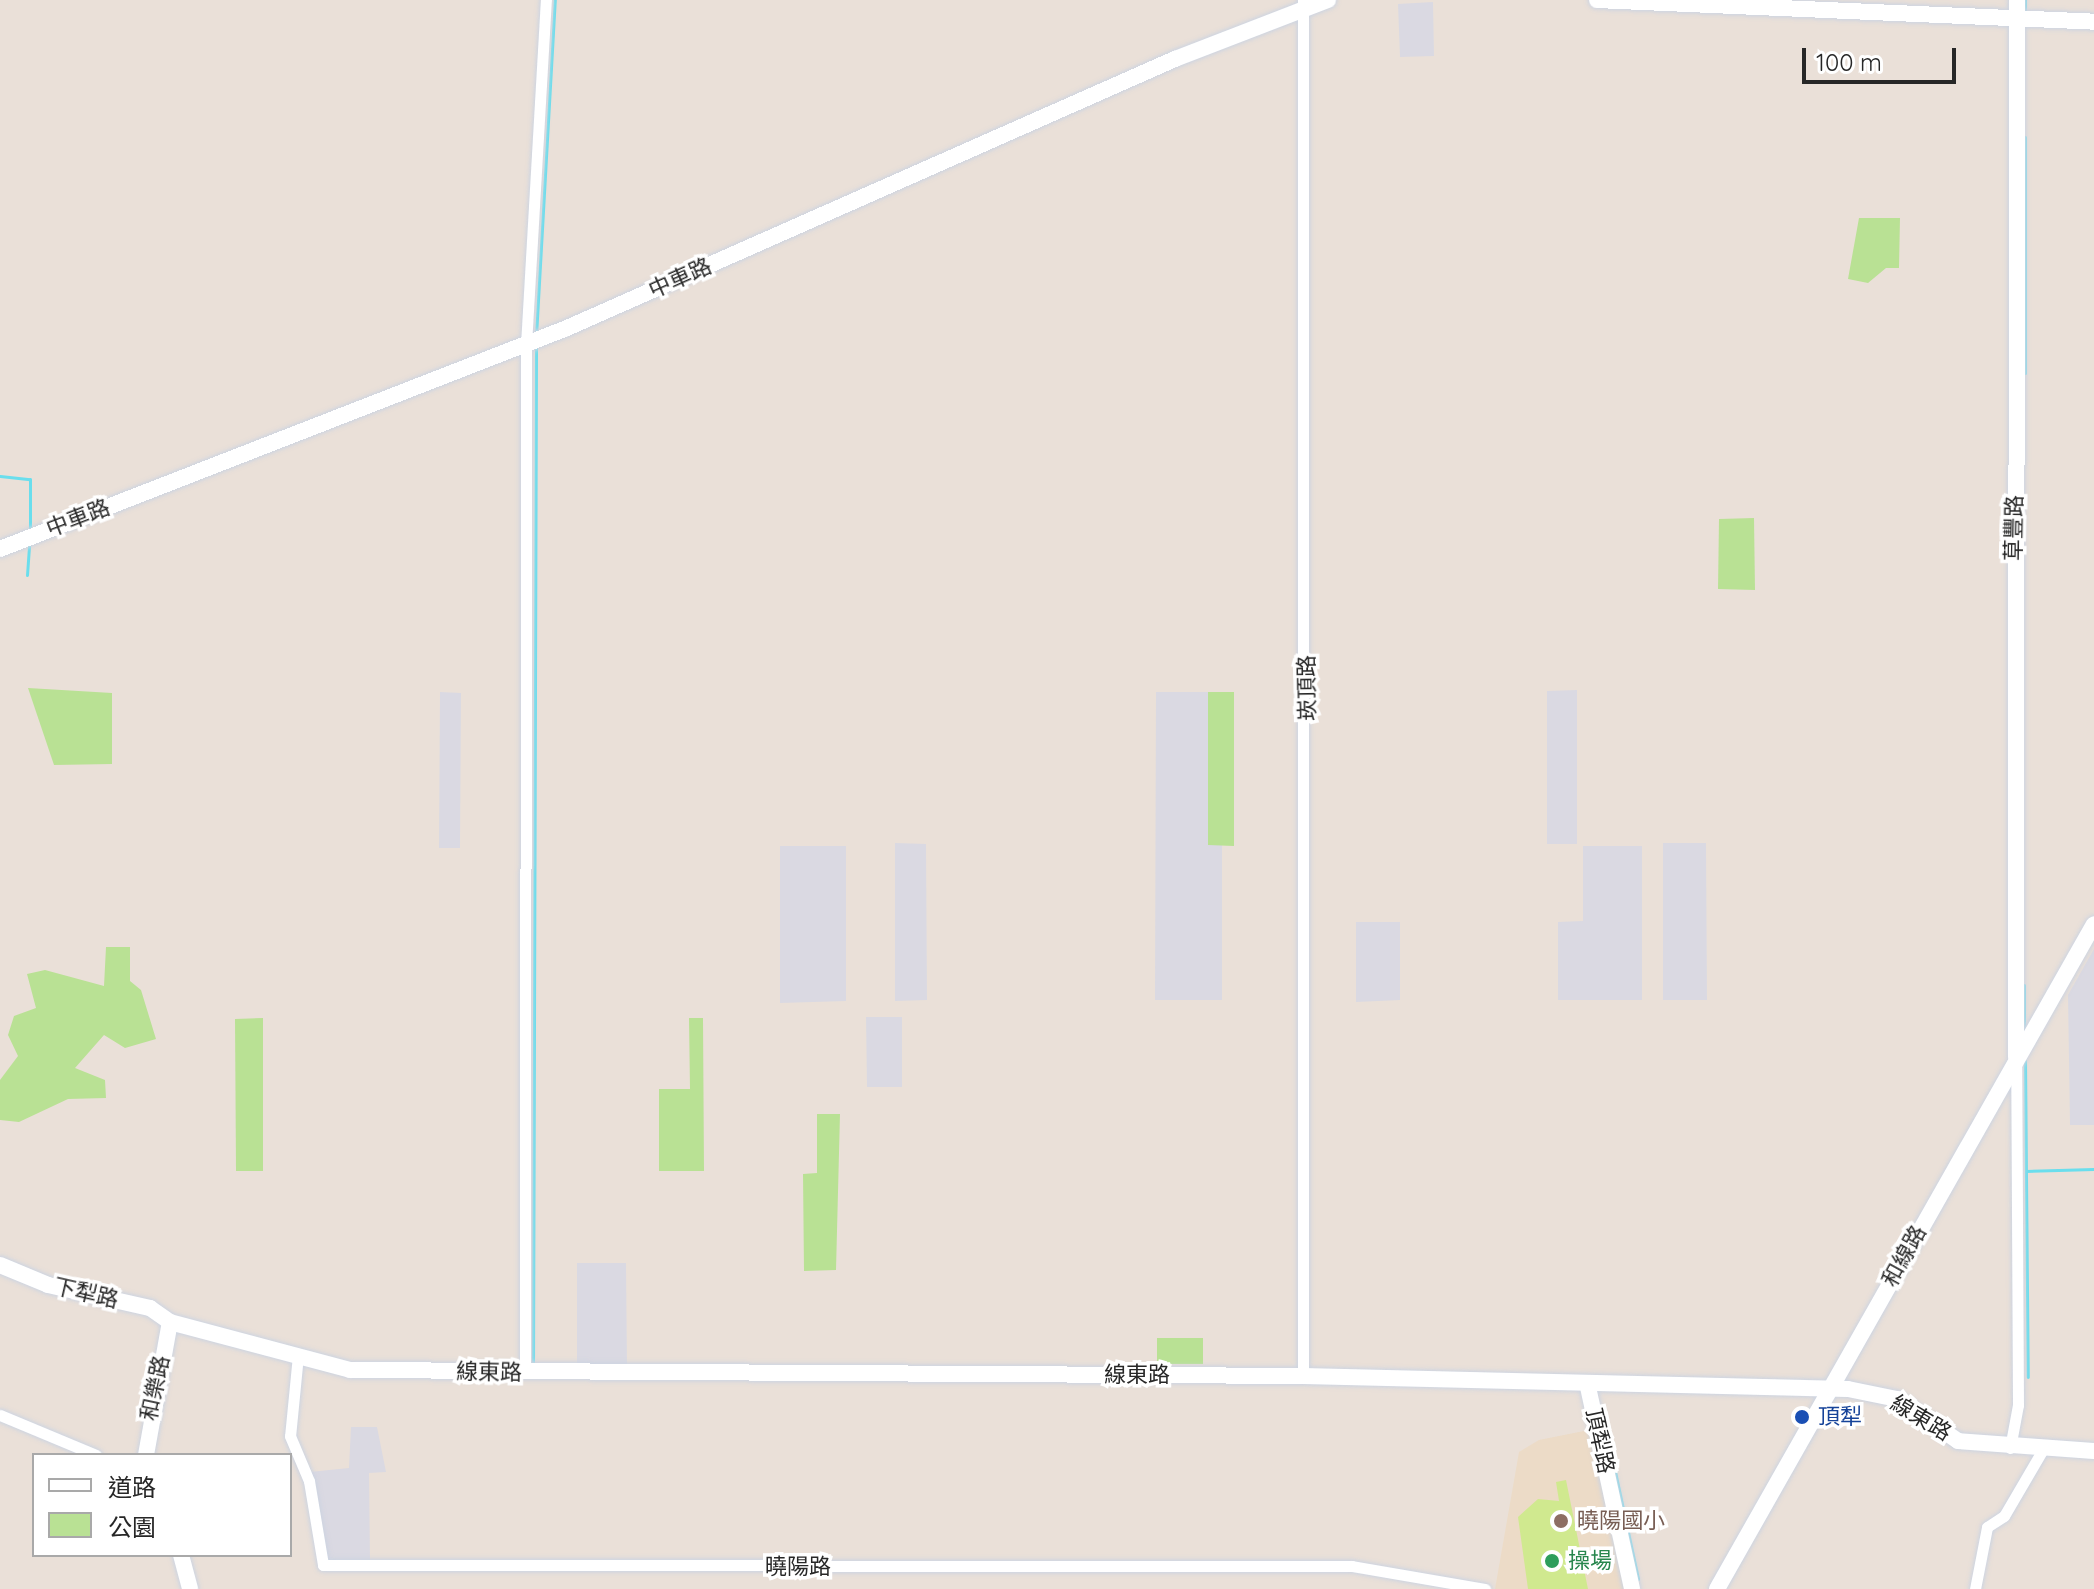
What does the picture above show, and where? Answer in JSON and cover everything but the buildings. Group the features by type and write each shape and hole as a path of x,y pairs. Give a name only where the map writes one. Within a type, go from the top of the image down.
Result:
{"street":[{"path":"525,1373 526,345 546,0"},
{"name":"中車路","path":"0,549 526,345 1303,3 1328,0"},
{"path":"1597,0 2094,22"},
{"name":"草豐路","path":"2016,1057 2017,0"},
{"name":"崁頂路","path":"1303,3 1303,1376"},
{"name":"和線路","path":"1717,1589 2094,924"},
{"path":"2010,1448 2018,1405 2016,1057"},
{"name":"下犁路","path":"0,1265 48,1285 150,1308 170,1322"},
{"name":"線東路","path":"170,1322 350,1370 1303,1376 1588,1387 1829,1389 1897,1399 1958,1441 2042,1451 2094,1451"},
{"name":"和樂路","path":"146,1453 170,1322"},
{"name":"曉陽路","path":"298,1355 290,1436 309,1481 323,1565 1352,1566 1485,1589"},
{"name":"頂犁路","path":"1588,1387 1632,1589"},
{"path":"0,1415 91,1453"},
{"path":"1975,1589 1987,1527 2004,1516 2042,1451"},
{"path":"182,1557 190,1589"}],"shaded area":[{"path":"1433,2 1434,56 1400,57 1398,4"},
{"path":"1577,690 1577,844 1547,844 1547,691"},
{"path":"440,692 461,693 460,848 439,848"},
{"path":"1156,692 1208,692 1208,845 1222,845 1222,1000 1155,1000"},
{"path":"895,843 926,844 927,1000 895,1001"},
{"path":"1663,843 1706,843 1707,1000 1663,1000"},
{"path":"780,846 846,846 846,1001 780,1003"},
{"path":"1583,846 1642,846 1642,1000 1558,1000 1558,922 1583,921"},
{"path":"1356,922 1400,922 1400,1000 1356,1002"},
{"path":"2094,949 2094,1125 2070,1125 2068,995"},
{"path":"866,1017 902,1017 902,1087 867,1087"},
{"path":"577,1263 626,1263 627,1366 577,1366"},
{"path":"351,1427 377,1427 386,1472 369,1473 370,1560 319,1560 310,1472 349,1468"},
{"name":"曉陽國小","path":"1594,1429 1630,1589 1495,1589 1519,1452 1539,1440"}],"green space":[{"path":"1859,218 1900,218 1899,268 1886,268 1868,283 1848,279"},
{"path":"1754,518 1755,590 1718,589 1719,519"},
{"path":"28,688 112,693 112,764 54,765"},
{"path":"1208,692 1234,692 1234,846 1208,845"},
{"path":"106,947 130,947 130,981 141,990 156,1039 125,1048 104,1035 75,1068 105,1080 106,1098 68,1099 19,1122 0,1120 0,1080 18,1056 8,1035 14,1016 36,1008 27,974 45,970 104,986"},
{"path":"263,1018 263,1171 236,1171 235,1019"},
{"path":"689,1018 703,1018 704,1171 659,1171 659,1089 690,1089"},
{"path":"817,1114 840,1114 836,1270 804,1271 803,1174 817,1173"},
{"path":"1157,1338 1203,1338 1203,1364 1157,1364"},
{"path":"1566,1480 1588,1589 1528,1589 1518,1517 1538,1499 1559,1501 1556,1482"}],"waterway":[{"path":"536,336 555,0"},
{"path":"2025,0 2025,10"},
{"path":"2025,137 2025,373"},
{"path":"533,1363 536,347"},
{"path":"0,476 30,479 30,532"},
{"path":"27,575 29,543"},
{"path":"2024,985 2024,1033"},
{"path":"2025,1061 2028,1377"},
{"path":"2026,1171 2094,1169"},
{"path":"1611,1453 1638,1579"}],"place":[{"name":"頂犁","path":"1802,1417"},
{"name":"曉陽國小","path":"1561,1521"},
{"name":"操場","path":"1552,1561"}]}
